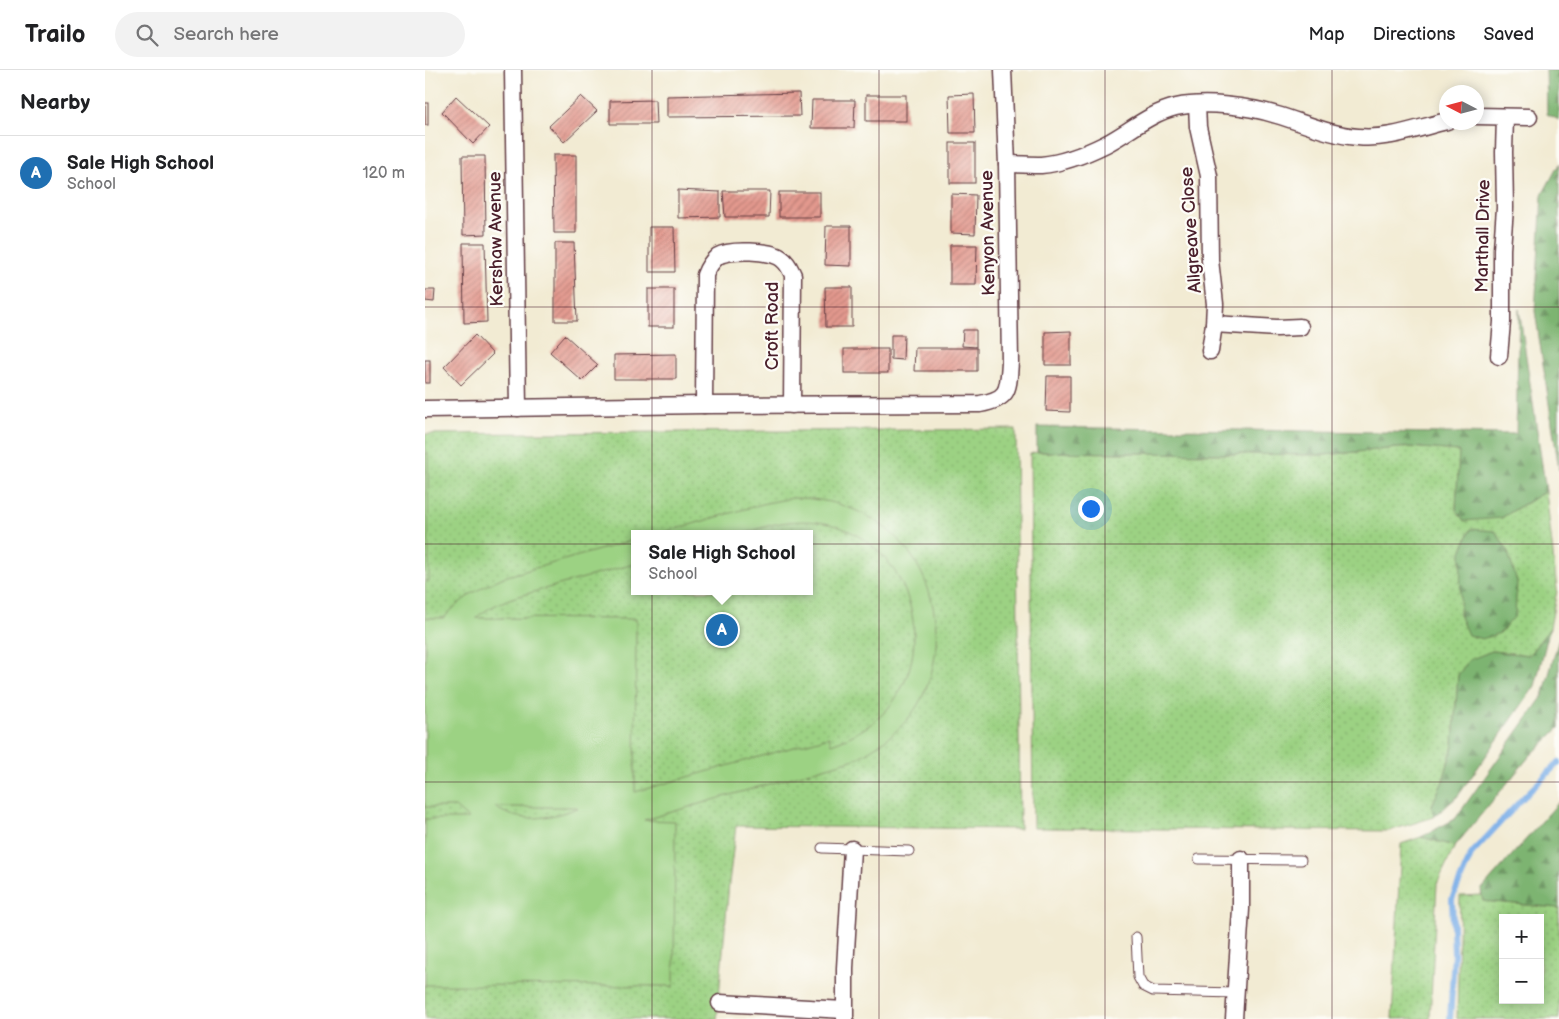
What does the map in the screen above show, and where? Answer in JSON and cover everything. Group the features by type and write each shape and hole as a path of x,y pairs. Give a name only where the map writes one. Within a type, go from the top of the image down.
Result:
{"street":[{"name":"Kershaw Avenue","path":"513,70 518,408"},
{"name":"Kenyon Avenue","path":"792,405 980,404 998,400 1004,395 1009,382 1010,362 1007,164 1003,70"},
{"path":"1007,164 1042,165 1074,157 1106,144 1155,115 1175,108 1197,105 1224,106 1275,114 1340,135 1358,137 1375,138 1389,136 1439,123"},
{"name":"Allgreave Close","path":"1197,105 1198,127 1209,176 1210,260 1215,290 1214,324 1210,351"},
{"path":"1484,116 1529,117"},
{"name":"Marthall Drive","path":"1499,356 1502,322 1502,249 1505,208 1505,117"},
{"name":"Croft Road","path":"704,404 705,275 709,264 720,255 735,252 766,253 781,257 793,275 792,405"},
{"path":"1214,324 1277,328 1300,327"},
{"path":"425,409 704,404 792,405"},
{"path":"720,1003 844,1015 852,849"},
{"path":"1234,1019 1241,909 1241,860"}],"lane":[{"path":"822,848 909,851"},
{"path":"1199,859 1301,860"},
{"path":"1136,937 1138,977 1143,986 1153,990 1236,994"}],"green space":[{"path":"1546,70 1559,70 1559,120 1547,114"},
{"path":"1559,164 1559,470 1535,311 1542,195"},
{"path":"1519,309 1546,491 1501,518 1464,521 1456,509 1459,451 1409,447 1324,455 1037,452 1037,427 1516,434"},
{"path":"1016,429 1020,829 736,826 717,1019 425,1019 425,434"},
{"path":"1409,447 1460,451 1456,509 1501,518 1546,491 1557,590 1550,628 1529,655 1492,651 1458,675 1453,746 1443,781 1432,805 1434,817 1389,831 1033,828 1030,454 1037,452 1324,455"},
{"path":"425,453 428,453 429,581 425,581"},
{"path":"793,498 822,500 848,507 872,519 892,534 909,553 923,575 932,601 936,629 934,663 923,696 911,715 899,728 871,750 855,759 644,820 675,821 674,986 425,985 425,819 469,819 455,807 425,807 425,618 444,618 471,594 504,577 631,541 631,565 512,598 493,606 476,618 636,619 635,792 829,737 831,744 849,737 865,728 887,710 906,679 913,654 914,628 909,603 899,579 885,558 865,541 842,528 807,521 771,525 755,530 672,530 766,503","holes":["495,807 578,808 546,817 525,818 505,813"]},
{"path":"1471,529 1495,531 1507,549 1517,582 1515,616 1500,633 1482,639 1468,635 1460,617 1461,552"},
{"path":"1550,628 1535,686 1458,796 1434,817 1432,805 1443,781 1453,746 1458,675 1469,660 1492,651 1529,655"},
{"path":"1559,638 1559,728 1529,757 1455,846 1421,837 1455,819 1543,696"},
{"path":"1559,802 1559,908 1483,901 1481,890"},
{"path":"1421,837 1455,846 1437,884 1430,1019 1392,1019 1401,844"},
{"path":"1482,895 1483,901 1559,908 1559,1019 1457,1019 1460,896"}],"building":[{"path":"799,93 800,116 667,117 667,96"},
{"path":"974,94 975,133 950,133 949,95"},
{"path":"866,95 906,95 906,121 866,121"},
{"path":"456,96 489,127 473,144 442,112"},
{"path":"581,96 597,111 564,142 549,126"},
{"path":"655,100 656,124 610,124 610,101"},
{"path":"812,100 855,100 854,128 811,128"},
{"path":"425,103 428,103 428,125 425,125"},
{"path":"950,143 975,143 975,183 950,183"},
{"path":"553,155 576,155 576,233 554,233"},
{"path":"462,156 485,156 486,234 463,235"},
{"path":"678,190 720,192 720,217 678,218"},
{"path":"723,191 770,191 769,217 725,217"},
{"path":"779,192 820,192 820,217 779,217"},
{"path":"951,194 976,195 975,234 951,233"},
{"path":"826,226 851,226 851,266 825,265"},
{"path":"649,227 674,227 675,272 649,272"},
{"path":"463,243 485,243 487,322 464,323"},
{"path":"555,243 574,243 577,321 555,321"},
{"path":"950,245 977,245 976,285 950,285"},
{"path":"825,287 852,287 852,327 826,327"},
{"path":"648,289 674,289 674,327 648,327"},
{"path":"425,290 435,290 434,302 425,301"},
{"path":"963,330 976,330 976,347 962,346"},
{"path":"1071,331 1071,365 1045,365 1045,332"},
{"path":"475,335 493,354 461,385 444,367"},
{"path":"565,335 598,365 582,381 550,352"},
{"path":"891,335 904,335 903,360 891,359"},
{"path":"915,348 977,348 977,371 914,371"},
{"path":"844,349 888,349 888,373 844,373"},
{"path":"676,354 676,379 614,379 614,355"},
{"path":"425,360 430,360 430,383 425,383"},
{"path":"1047,376 1070,376 1070,412 1046,411"}],"waterway":[{"path":"1450,1019 1454,954 1452,899 1472,853 1559,762"}],"place":[{"name":"Sale High School","path":"722,630"}]}
